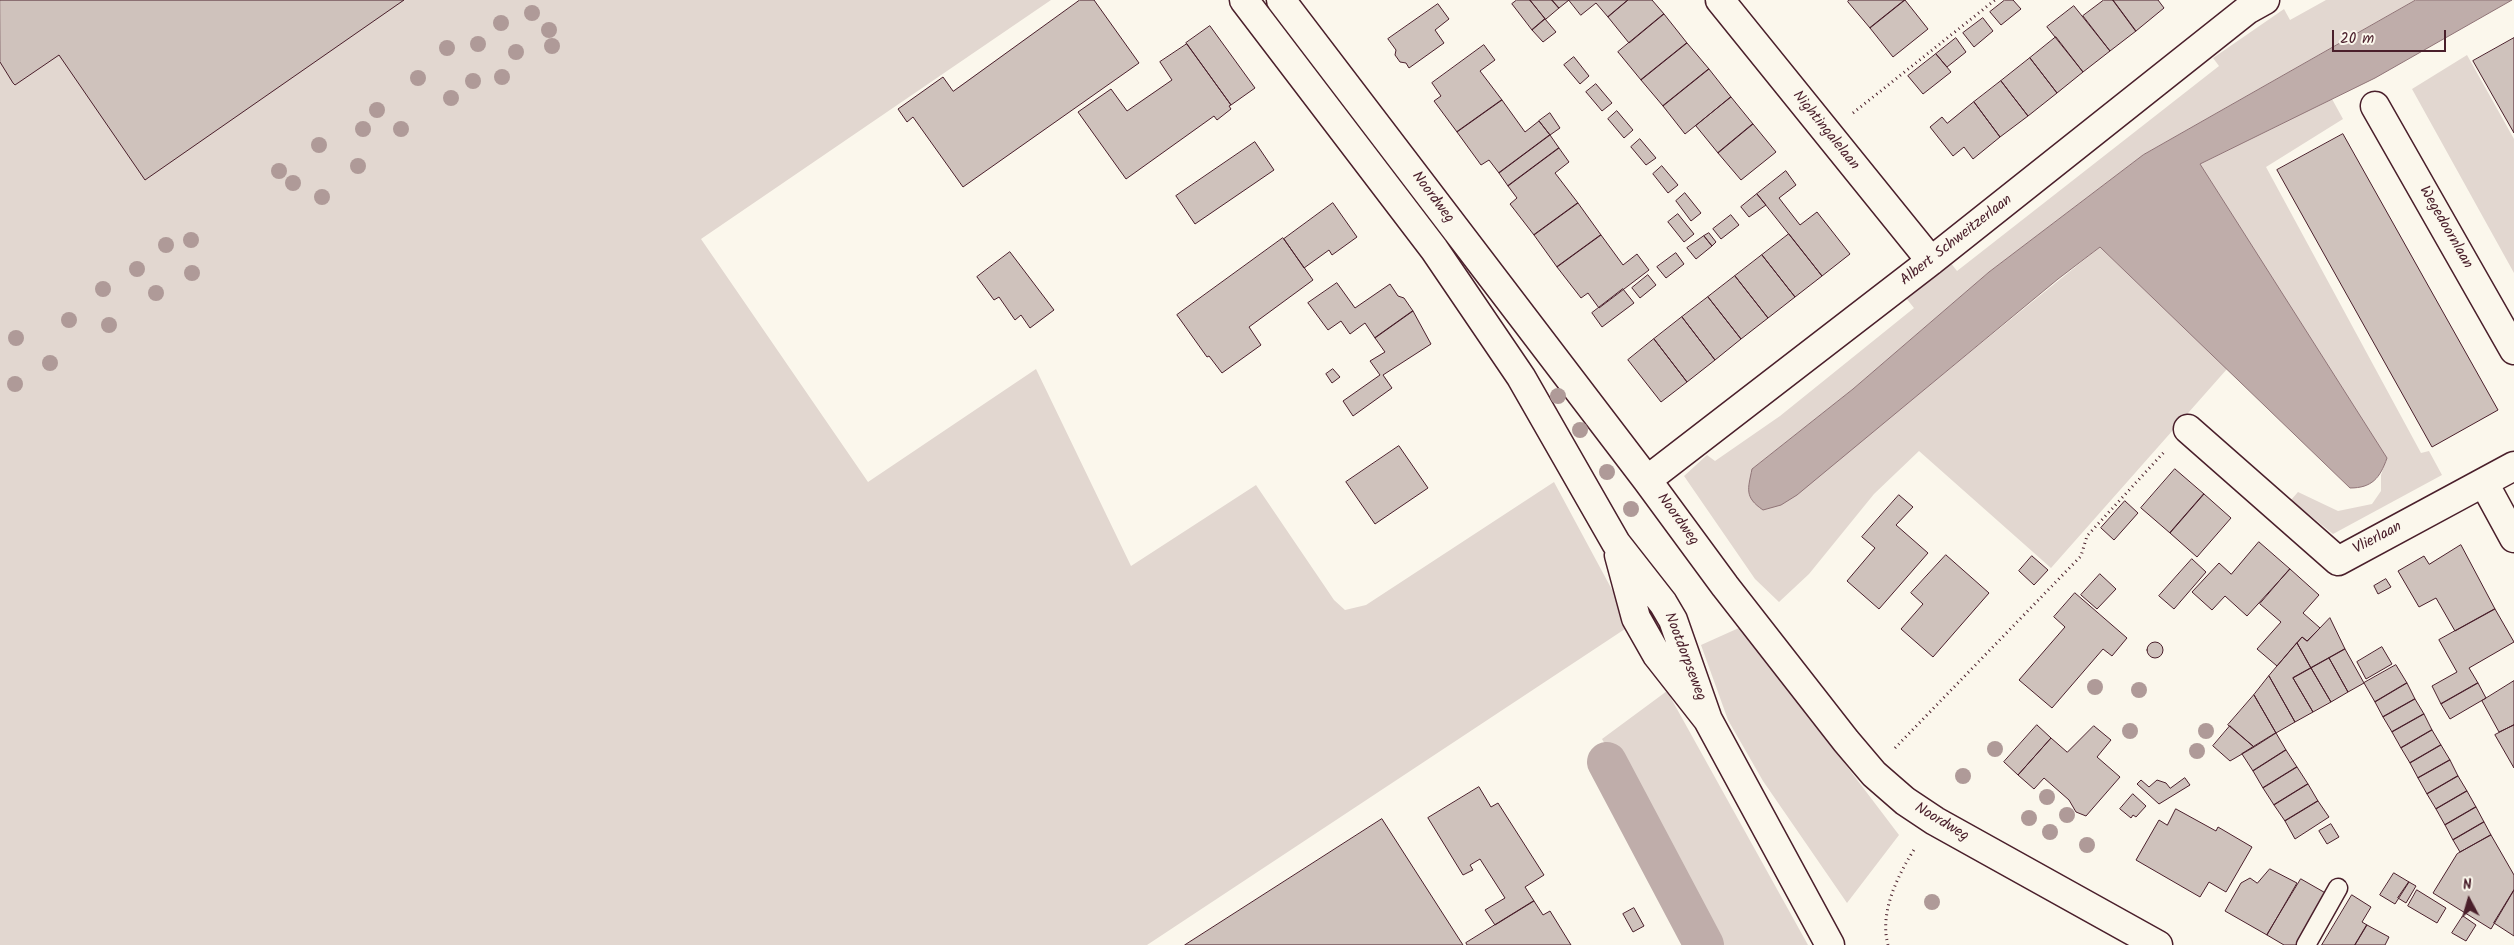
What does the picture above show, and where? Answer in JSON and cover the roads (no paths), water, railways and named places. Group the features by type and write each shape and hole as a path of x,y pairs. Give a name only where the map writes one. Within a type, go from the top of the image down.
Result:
{"street":[{"name":"Noordweg","path":"1244,0 1434,249 1489,329 1521,377 1616,543"},
{"name":"Noordweg","path":"1280,0 1647,480 1725,586 1874,774 1905,801 1935,821 2158,945"},
{"name":"Nightingalelaan","path":"1720,0 1932,261"},
{"name":"Albert Schweitzerlaan","path":"1647,480 1932,261 2251,3"},
{"name":"Wegedoornlaan","path":"2375,106 2514,350"},
{"name":"Vlierlaan","path":"2188,429 2338,561 2514,466"},
{"path":"2484,483 2514,538"},
{"name":"Nootdorpseweg","path":"1616,543 1663,603 1673,620 1708,720 1830,945"}],"lane":[{"path":"2306,945 2338,888"}],"waterway":[{"path":"1607,762 1704,945"}]}
